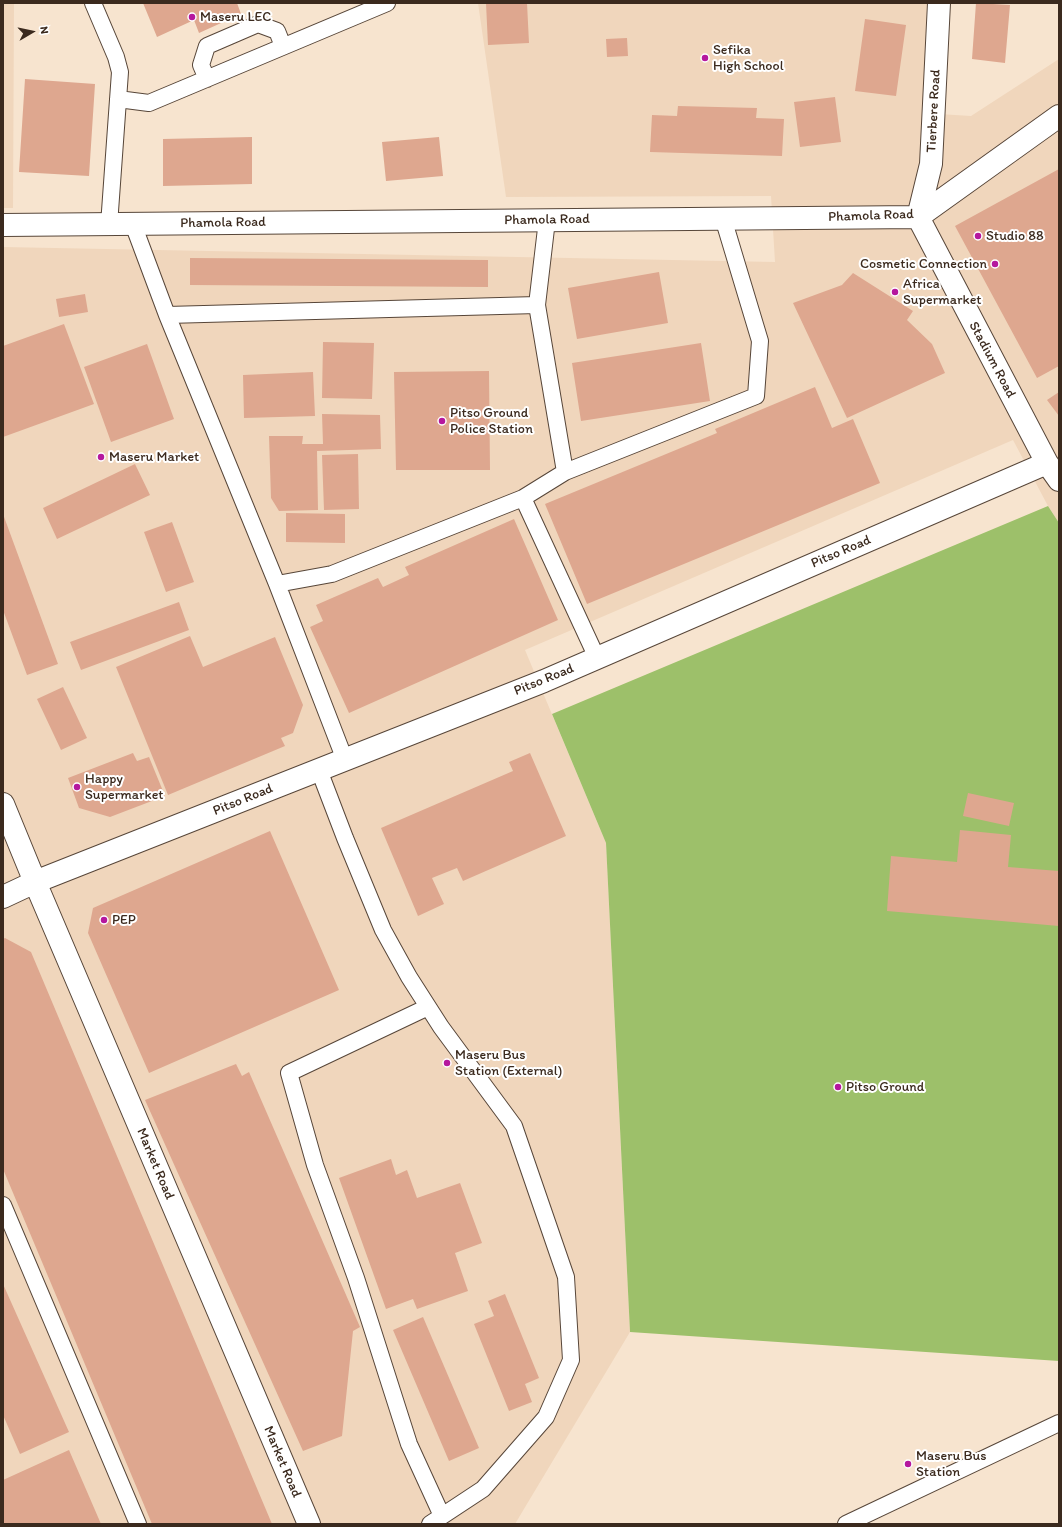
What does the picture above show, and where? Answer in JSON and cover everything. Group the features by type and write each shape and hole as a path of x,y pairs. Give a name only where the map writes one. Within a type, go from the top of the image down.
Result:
{"street":[{"name":"Tierbere Road","path":"918,217 931,164 939,3"},
{"name":"Phamola Road","path":"3,225 918,217 1059,116"},
{"name":"Stadium Road","path":"918,217 1053,472"},
{"name":"Pitso Road","path":"3,896 544,681 1053,472"},
{"name":"Market Road","path":"3,804 308,1524"}],"lane":[{"path":"93,3 116,57 120,72 109,224"},
{"path":"118,99 149,103 387,3"},
{"path":"207,79 201,65 207,46 258,24 277,31 283,46"},
{"path":"277,584 332,574 523,498 565,472 756,396 760,341 723,218"},
{"path":"547,220 537,305 565,472"},
{"path":"133,224 167,315 277,584 345,760"},
{"path":"167,315 537,305"},
{"path":"523,498 597,658"},
{"path":"319,770 383,930 409,977 441,1027 514,1126 566,1277 571,1360 546,1417 483,1489 436,1520 356,1278 315,1164 289,1074 428,1007"},
{"path":"3,1205 138,1524"},
{"path":"846,1524 1059,1423"}],"shaded area":[{"path":"3,3 14,3 13,208 3,208"},
{"path":"478,3 927,3 923,113 971,116 1059,59 1059,523 1048,506 1013,440 525,650 606,843 630,1332 515,1524 3,1524 3,247 775,262 771,196 506,197"}],"green space":[{"name":"Pitso Ground","path":"1048,506 1059,523 1059,1361 630,1332 606,843 552,714"}],"building":[{"name":"Maseru LEC","path":"143,3 237,3 241,14 199,33 194,20 157,37"},
{"path":"486,3 527,3 529,43 488,45"},
{"path":"976,3 1010,5 1005,63 972,59"},
{"path":"865,19 906,25 896,96 855,91"},
{"path":"627,38 628,56 607,57 606,39"},
{"path":"25,79 95,84 89,176 19,172"},
{"path":"835,97 841,142 800,147 794,102"},
{"path":"678,106 757,108 756,118 784,119 782,156 650,152 652,115 677,116"},
{"path":"252,137 252,184 163,186 163,139"},
{"path":"439,137 443,176 386,181 382,142"},
{"path":"1059,169 1059,366 1037,378 955,226"},
{"path":"190,258 488,260 488,287 190,285"},
{"path":"659,272 668,323 577,339 568,288"},
{"path":"853,273 913,311 907,320 932,344 945,373 847,418 793,303 842,285"},
{"path":"85,294 88,312 59,317 56,299"},
{"path":"64,324 94,404 3,437 3,346"},
{"path":"323,342 374,343 372,399 322,398"},
{"path":"701,343 710,401 581,421 572,363"},
{"path":"147,344 174,419 111,442 84,367"},
{"name":"Pitso Ground Police Station","path":"489,371 490,470 396,470 394,372"},
{"path":"313,372 315,416 244,418 243,375"},
{"path":"815,387 832,428 853,419 880,483 587,604 545,504 717,433 715,429"},
{"path":"1059,392 1059,416 1047,400"},
{"path":"322,414 380,415 381,449 317,451 318,510 279,511 271,498 269,436 303,436 302,444 323,444"},
{"path":"358,454 359,509 324,510 322,455"},
{"path":"135,464 150,495 57,539 43,508"},
{"path":"286,513 345,514 345,543 286,542"},
{"path":"3,514 58,664 27,675 3,610"},
{"path":"514,519 558,620 349,713 310,627 323,621 316,605 378,578 383,587 409,575 405,567"},
{"path":"172,522 194,582 166,592 144,532"},
{"path":"179,602 189,630 81,670 70,642"},
{"path":"190,636 203,667 275,637 303,705 293,733 281,738 285,746 168,795 116,667"},
{"path":"63,687 87,738 61,750 37,699"},
{"path":"133,753 137,761 149,757 165,796 110,817 79,808 68,778"},
{"path":"530,753 566,836 463,881 457,868 432,878 444,904 418,916 381,828 513,771 509,762"},
{"path":"968,793 1014,803 1009,826 963,816"},
{"path":"960,830 1011,835 1008,867 1059,871 1059,926 887,911 891,856 957,862"},
{"path":"270,831 339,990 149,1073 88,933 93,908"},
{"path":"5,938 31,952 272,1524 152,1524 3,1169 3,939"},
{"path":"236,1064 242,1076 249,1072 360,1327 353,1331 342,1436 303,1451 145,1100"},
{"path":"391,1159 396,1175 407,1170 417,1198 460,1183 482,1243 455,1253 468,1291 417,1309 413,1299 386,1309 339,1178"},
{"path":"3,1284 69,1432 20,1454 3,1415"},
{"path":"505,1294 539,1378 525,1384 532,1402 509,1411 474,1324 494,1316 488,1301"},
{"path":"423,1317 479,1448 449,1461 393,1330"},
{"path":"69,1450 101,1524 3,1524 3,1480"}],"place":[{"name":"Maseru LEC","path":"192,17"},
{"name":"Sefika High School","path":"705,58"},
{"name":"Studio 88","path":"978,236"},
{"name":"Cosmetic Connection","path":"995,264"},
{"name":"Africa Supermarket","path":"895,292"},
{"name":"Pitso Ground Police Station","path":"442,421"},
{"name":"Maseru Market","path":"101,457"},
{"name":"Happy Supermarket","path":"77,787"},
{"name":"PEP","path":"104,920"},
{"name":"Maseru Bus Station (External)","path":"447,1063"},
{"name":"Pitso Ground","path":"838,1087"},
{"name":"Maseru Bus Station","path":"908,1464"}]}
